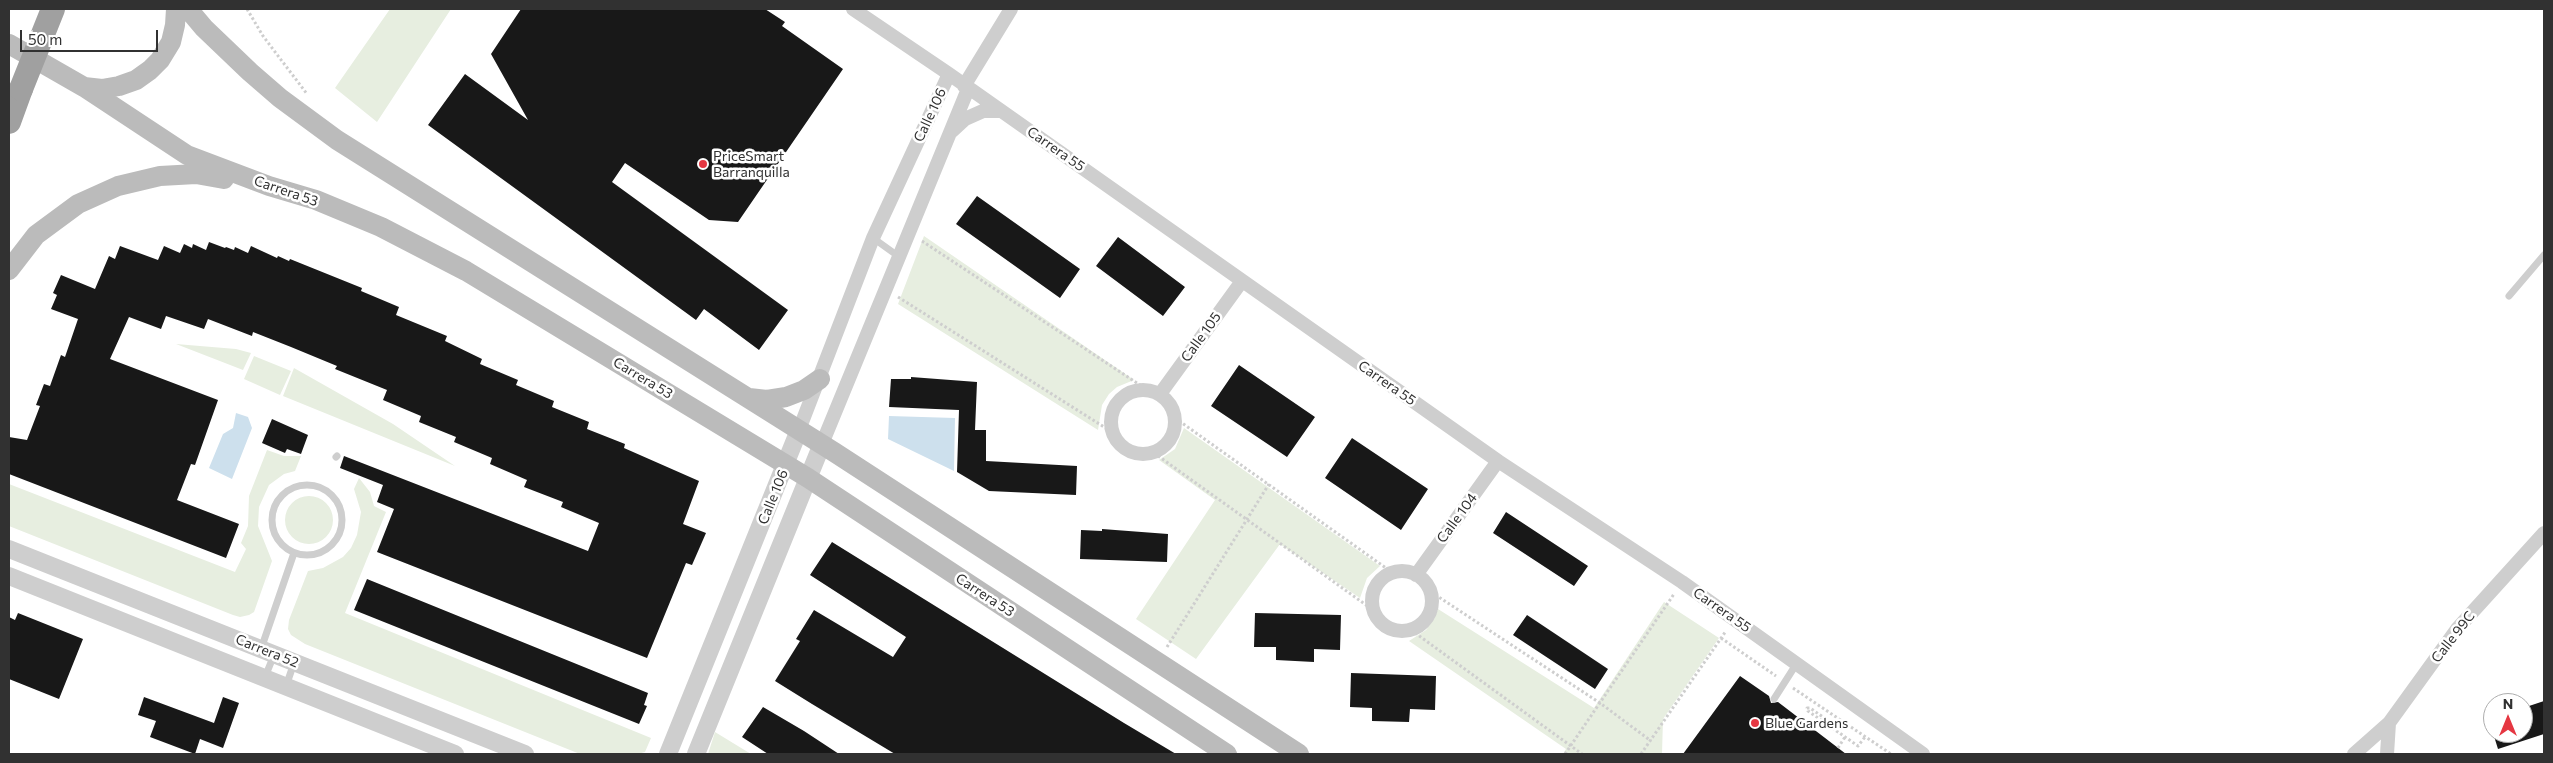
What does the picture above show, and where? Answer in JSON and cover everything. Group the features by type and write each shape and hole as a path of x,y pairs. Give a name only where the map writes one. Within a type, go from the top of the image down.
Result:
{"highway":[{"path":"9,122 53,9"}],"main road":[{"path":"84,87 102,89 119,86 136,80 150,70 160,60 170,42 175,25 176,9"},
{"path":"188,9 204,28 262,83 336,140 822,444 1299,754"},
{"name":"Carrera 53","path":"9,44 84,87 187,155 270,186 316,200 381,227 466,271 808,478 1227,754"},
{"path":"9,270 11,264 36,235 78,204 118,186 160,176 196,174 270,186"},
{"path":"747,397 767,400 786,397 804,390 820,378"}],"street":[{"name":"Carrera 55","path":"853,9 949,74 1498,461 1734,618 1923,754"},
{"name":"Calle 106","path":"696,754 966,87 1011,9"},
{"name":"Calle 106","path":"668,754 786,465 873,238 949,74"},
{"name":"Calle 106","path":"942,149 951,132 965,119 984,111 1001,111"},
{"name":"Calle 105","path":"1160,394 1242,280"},
{"path":"1146,390 1160,394 1170,405 1175,418 1174,432 1166,445 1154,452 1141,454 1128,451 1118,443 1112,432 1110,416 1117,402 1130,392 1146,390"},
{"name":"Calle 104","path":"1416,575 1498,461"},
{"name":"Calle 99C","path":"2386,754 2389,724 2456,629 2544,532"},
{"name":"Carrera 52","path":"9,548 525,754"},
{"path":"1404,571 1416,575 1425,582 1431,592 1432,604 1429,615 1421,624 1411,630 1399,631 1388,628 1379,621 1373,610 1372,599 1375,587 1382,578 1393,573 1404,571"},
{"name":"Carrera 52","path":"9,576 455,754"},
{"path":"2354,754 2389,724"}],"lane":[{"path":"873,238 898,256"},
{"path":"2509,296 2544,254"},
{"path":"300,485 322,488 332,495 339,505 342,516 342,528 337,539 329,548 318,553 306,555 294,553 284,547 272,528 274,506 289,489 300,485"},
{"path":"265,678 268,652 294,553"},
{"path":"285,686 294,662"},
{"path":"1774,699 1797,662"}],"path":[{"path":"247,9 263,36 312,100"},
{"path":"908,232 1146,390"},
{"path":"885,289 1112,432"},
{"path":"1175,418 1393,573"},
{"path":"1154,452 1373,610"},
{"path":"1158,662 1269,484"},
{"path":"1565,754 1682,582"},
{"path":"1431,592 1600,703 1651,740"},
{"path":"1641,754 1734,618"},
{"path":"1411,630 1582,754"},
{"path":"1721,638 1891,754"},
{"path":"1841,720 1837,726 1810,708 1807,708 1807,710 1858,746 1865,737"},
{"path":"1838,748 1845,737"}],"shaded area":[{"path":"390,9 451,9 377,122 335,88"},
{"path":"924,236 1134,380 1117,387 1109,394 1102,405 1098,430 898,304"},
{"path":"176,344 236,349 251,353 243,370"},
{"path":"254,356 291,371 280,395 244,379"},
{"path":"294,368 393,424 455,466 283,396"},
{"path":"1184,428 1380,566 1367,578 1360,598 1280,544 1196,659 1136,619 1215,500 1159,460 1175,449"},
{"path":"267,450 284,456 301,456 295,471 284,474 269,485 259,507 258,526 272,561 254,612 249,615 240,617 233,615 9,526 9,484 235,572 246,549 241,543 248,526 249,496"},
{"path":"359,478 370,492 374,506 386,512 345,613 651,738 645,752 638,754 580,754 305,644 291,635 288,629 289,620 308,571 323,568 343,557 351,548 357,535 361,512 354,489"},
{"path":"309,496 318,498 326,503 331,511 333,520 331,529 326,537 318,542 309,544 300,542 292,537 287,529 285,520 287,511 292,503 300,498"},
{"path":"1664,602 1719,638 1663,719 1662,754 1563,754 1566,749 1409,641 1426,630 1438,609 1594,708"},
{"path":"715,732 751,754 708,754"}],"water":[{"path":"236,413 248,417 252,428 232,479 209,468 223,434 233,428"},
{"path":"889,416 955,418 954,471 888,439"}],"building":[{"name":"PriceSmart Barranquilla","path":"521,9 765,9 785,22 782,26 843,69 738,222 709,220 625,163 612,182 788,310 759,350 704,309 696,320 428,125 465,74 528,120 491,54"},
{"path":"977,196 1080,269 1060,298 956,224"},
{"path":"1118,237 1185,287 1163,316 1096,266"},
{"path":"209,242 234,250 235,247 248,253 251,246 277,258 278,256 289,261 290,259 362,288 361,291 399,307 396,315 447,336 445,341 482,359 480,364 518,380 516,385 554,401 552,407 589,422 587,429 625,444 624,448 699,481 683,524 706,533 692,565 686,563 647,658 377,552 394,509 377,502 383,485 340,468 344,456 588,551 599,523 561,507 563,502 524,487 527,480 490,464 492,458 454,442 456,437 419,422 421,416 383,400 387,390 335,369 337,366 291,347 253,332 252,336 208,319 204,329 166,316 161,329 129,317 110,359 218,400 195,465 191,464 177,500 239,524 226,558 9,474 9,437 27,440 40,406 36,405 44,384 50,386 61,355 65,357 78,319 51,309 57,295 53,293 61,275 95,289 109,256 115,259 120,246 158,260 164,246 180,253 184,244 192,248 193,244 206,250"},
{"path":"1239,365 1315,417 1287,457 1211,406"},
{"path":"911,377 977,382 975,430 986,430 986,461 1077,466 1076,495 989,491 957,472 959,410 889,407 891,379 911,379"},
{"path":"272,419 308,435 301,454 287,449 285,453 262,443"},
{"path":"1352,438 1428,489 1401,530 1325,478"},
{"path":"1506,512 1588,566 1574,586 1493,533"},
{"path":"1102,529 1168,534 1167,562 1080,559 1081,530 1102,531"},
{"path":"832,542 1176,754 895,754 812,704 775,681 800,641 796,639 814,610 893,657 906,637 810,575"},
{"path":"367,579 648,693 644,705 647,706 639,724 354,610"},
{"path":"18,613 83,639 59,699 9,679 9,617 15,620"},
{"path":"1255,613 1341,615 1340,650 1314,649 1314,662 1276,660 1276,647 1254,647"},
{"path":"1527,615 1608,669 1595,689 1513,635"},
{"path":"1351,673 1436,676 1435,710 1410,709 1409,722 1372,721 1372,708 1350,707"},
{"name":"Blue Gardens","path":"1740,676 1769,696 1771,703 1778,702 1846,754 1683,754"},
{"path":"144,697 214,723 223,697 239,703 223,748 200,739 195,754 150,737 156,721 138,715"},
{"path":"2544,701 2544,734 2533,738 2533,705"},
{"path":"763,707 839,754 768,754 742,737"},
{"path":"2496,743 2516,743 2498,749"}],"place":[{"name":"PriceSmart Barranquilla","path":"703,164"},
{"name":"Blue Gardens","path":"1755,723"}]}
